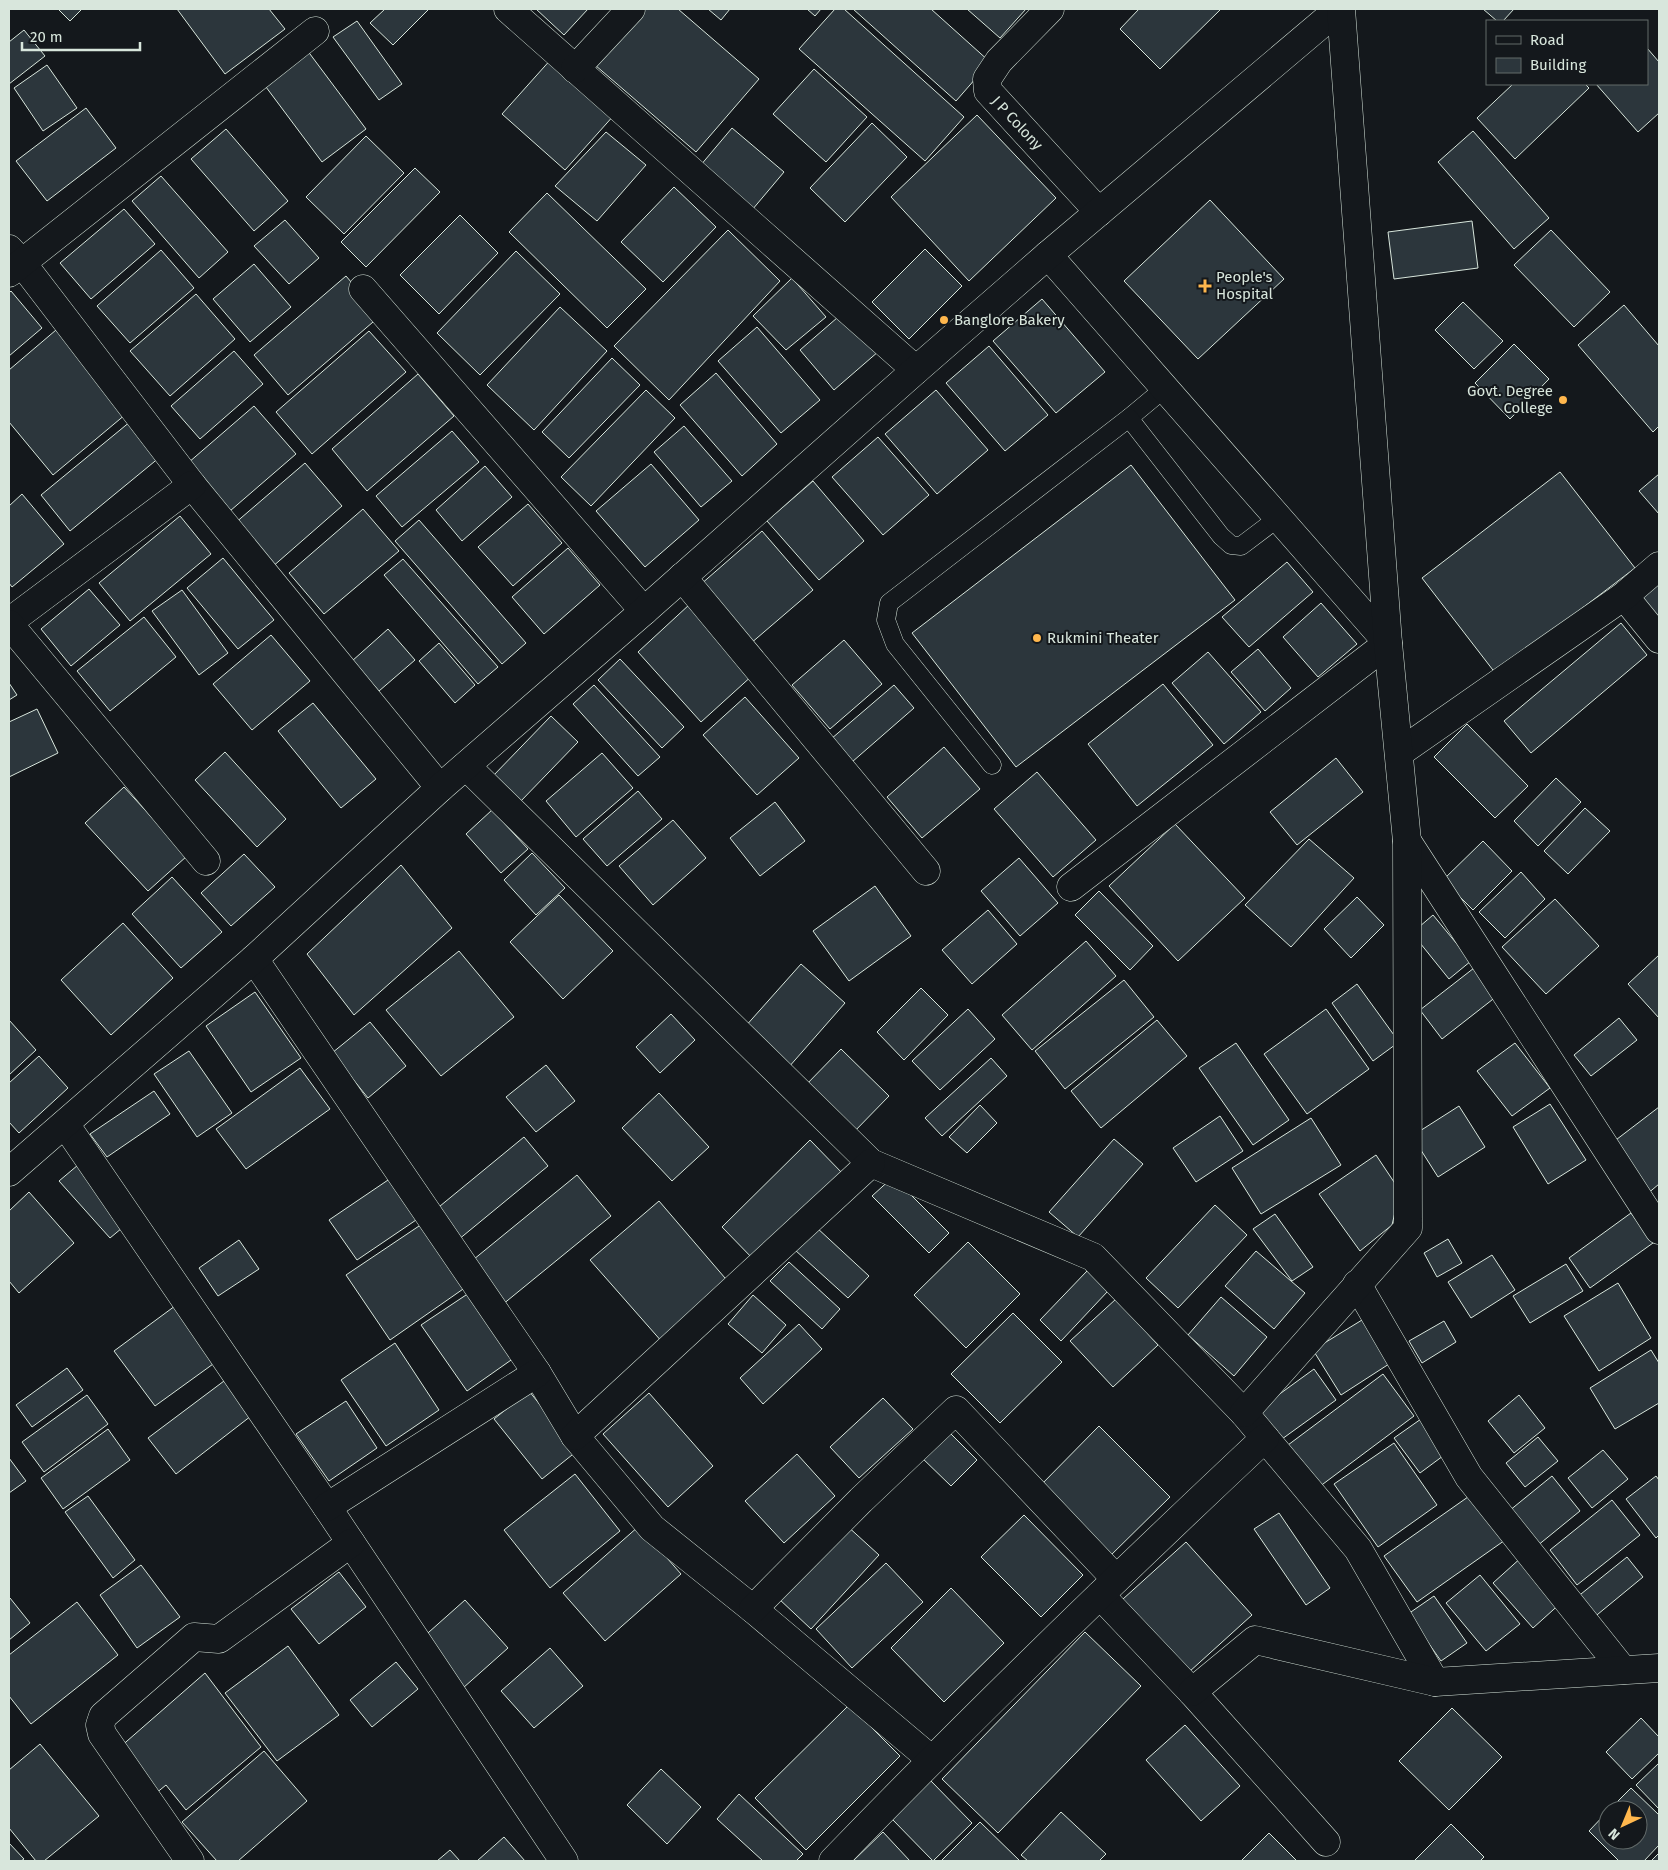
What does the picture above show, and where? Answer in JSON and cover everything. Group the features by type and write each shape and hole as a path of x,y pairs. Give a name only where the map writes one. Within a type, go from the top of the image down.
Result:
{"street":[{"path":"508,9 916,370"},
{"path":"575,69 631,9"},
{"name":"J P Colony","path":"1050,9 998,61 987,79 988,91 1099,212"},
{"path":"9,1172 254,959 440,788 644,611 916,370 1048,255 1340,9"},
{"path":"1244,1413 1408,1228 1407,841 1388,643 1340,9"},
{"path":"315,31 13,261 192,485 440,788"},
{"path":"1048,255 1388,643"},
{"path":"363,289 644,611"},
{"path":"192,485 9,623 206,861"},
{"path":"1399,753 1624,596 1659,566"},
{"path":"682,577 926,871"},
{"path":"1624,596 1659,638"},
{"path":"1071,887 1388,643"},
{"path":"466,766 871,1163 1093,1257 1244,1413 1358,1549 1435,1682"},
{"path":"1407,841 1659,1230"},
{"path":"254,959 537,1373 575,1436 652,1528 753,1609 932,1760"},
{"path":"65,1124 327,1507 564,1861"},
{"path":"575,1436 871,1163"},
{"path":"1357,1284 1469,1477 1623,1670"},
{"path":"327,1507 537,1373"},
{"path":"753,1609 861,1500 956,1410 1108,1587 1192,1692 1326,1842"},
{"path":"833,1861 932,1760 1108,1587 1266,1438"},
{"path":"190,1861 102,1734 100,1725 103,1716 194,1637 219,1639 351,1543"},
{"path":"1192,1692 1255,1640 1435,1682 1659,1668"}],"lane":[{"path":"992,765 895,644 886,620 889,603 1129,418 1164,388"},
{"path":"1129,418 1221,536 1231,544 1241,546 1278,518"}],"building":[{"path":"58,9 82,9 70,21"},
{"path":"177,9 269,9 285,29 225,74"},
{"path":"385,9 429,9 393,45 370,23"},
{"path":"536,9 588,9 564,35"},
{"path":"644,9 678,9 759,79 696,152 595,65"},
{"path":"708,9 730,9 721,20"},
{"path":"807,9 821,9 815,16"},
{"path":"835,9 844,9 964,117 925,161 799,49"},
{"path":"853,9 931,9 990,62 956,101"},
{"path":"967,9 1026,9 1000,38"},
{"path":"1139,9 1221,9 1160,69 1120,29"},
{"path":"1483,9 1514,9 1504,20 1496,20"},
{"path":"357,21 402,84 379,100 333,37"},
{"path":"24,30 45,56 9,84 9,42"},
{"path":"1648,49 1659,62 1659,113 1638,132 1597,85 1648,85"},
{"path":"307,50 366,129 322,162 263,83"},
{"path":"553,57 615,114 565,170 502,114"},
{"path":"47,65 77,108 43,131 14,88"},
{"path":"814,69 867,117 826,162 773,114"},
{"path":"1512,85 1586,85 1589,88 1515,159 1477,118"},
{"path":"86,108 116,148 47,201 16,161"},
{"path":"977,115 1056,198 969,281 891,197"},
{"path":"872,123 907,157 845,222 810,188"},
{"path":"732,128 784,172 752,210 700,166"},
{"path":"226,129 288,201 254,231 191,159"},
{"path":"1473,131 1549,218 1514,249 1438,162"},
{"path":"606,132 646,165 597,221 555,186"},
{"path":"366,136 404,173 344,234 306,197"},
{"path":"415,168 440,192 366,267 341,242"},
{"path":"161,176 228,252 199,278 132,201"},
{"path":"674,187 716,227 663,282 621,242"},
{"path":"547,193 646,289 607,328 509,232"},
{"path":"1210,200 1284,279 1198,359 1124,281"},
{"path":"124,209 155,244 91,299 60,263"},
{"path":"460,215 498,253 439,314 400,275"},
{"path":"285,220 319,258 289,284 254,246"},
{"path":"1472,221 1478,268 1394,279 1388,232"},
{"path":"728,230 780,281 669,400 614,346"},
{"path":"1551,230 1610,292 1574,327 1514,265"},
{"path":"925,249 962,286 909,339 872,302"},
{"path":"161,250 194,288 130,343 97,306"},
{"path":"516,251 560,294 480,375 437,333"},
{"path":"254,264 291,307 250,342 213,299"},
{"path":"346,276 380,316 288,395 254,355"},
{"path":"792,278 826,317 786,350 753,316"},
{"path":"11,291 42,328 9,356 9,293"},
{"path":"196,294 235,339 170,396 130,351"},
{"path":"1042,299 1105,372 1056,413 993,341"},
{"path":"1463,302 1503,341 1474,369 1435,330"},
{"path":"1624,305 1659,346 1659,426 1653,432 1578,345"},
{"path":"560,307 607,351 534,430 487,385"},
{"path":"845,311 879,351 834,390 800,350"},
{"path":"757,327 820,400 781,433 718,361"},
{"path":"56,330 126,414 53,475 9,422 9,370"},
{"path":"369,331 406,372 312,454 276,412"},
{"path":"1514,344 1549,379 1510,419 1475,383"},
{"path":"989,346 1048,415 1005,451 946,383"},
{"path":"234,351 263,384 200,439 171,406"},
{"path":"612,358 640,385 569,458 542,432"},
{"path":"716,373 777,444 742,476 680,405"},
{"path":"418,374 454,416 367,491 332,449"},
{"path":"646,390 675,418 591,506 561,477"},
{"path":"936,390 988,450 937,494 885,434"},
{"path":"254,406 296,454 230,511 188,463"},
{"path":"131,421 160,457 70,531 41,495"},
{"path":"684,426 732,481 701,507 654,452"},
{"path":"452,431 479,462 402,527 376,496"},
{"path":"878,437 929,495 883,535 832,477"},
{"path":"305,463 342,506 271,568 234,524"},
{"path":"651,464 699,520 645,567 596,511"},
{"path":"1131,465 1235,600 1016,767 912,633"},
{"path":"485,466 512,497 462,541 436,510"},
{"path":"1560,472 1635,568 1496,674 1422,578"},
{"path":"1659,474 1659,514 1639,491"},
{"path":"813,481 864,541 819,580 767,521"},
{"path":"22,494 64,544 12,587 9,583 9,506"},
{"path":"528,504 562,543 513,586 478,547"},
{"path":"363,509 399,551 324,614 289,573"},
{"path":"180,516 211,554 130,621 99,583"},
{"path":"419,520 526,643 502,664 395,541"},
{"path":"762,531 813,590 750,644 700,585"},
{"path":"568,548 600,585 544,634 512,597"},
{"path":"223,558 274,620 238,649 187,588"},
{"path":"403,559 498,667 478,684 384,575"},
{"path":"1287,562 1313,592 1249,647 1222,617"},
{"path":"1659,581 1659,631 1634,602"},
{"path":"89,589 120,625 71,666 41,629"},
{"path":"182,590 228,653 199,675 152,611"},
{"path":"1321,603 1357,644 1318,677 1283,637"},
{"path":"690,604 754,674 701,722 638,652"},
{"path":"144,617 176,657 110,711 77,671"},
{"path":"1621,623 1647,655 1531,753 1504,721"},
{"path":"388,629 415,660 379,691 352,661"},
{"path":"271,635 310,681 252,730 213,684"},
{"path":"844,640 882,684 830,729 792,685"},
{"path":"439,643 475,685 455,703 419,661"},
{"path":"1258,649 1291,688 1265,711 1231,672"},
{"path":"1208,652 1261,712 1224,744 1172,683"},
{"path":"620,659 684,727 662,748 598,680"},
{"path":"9,683 17,695 9,700"},
{"path":"1163,684 1213,745 1137,806 1088,744"},
{"path":"594,685 660,757 638,776 573,704"},
{"path":"894,685 914,708 852,762 831,739"},
{"path":"745,697 799,758 757,795 703,735"},
{"path":"313,703 376,779 341,808 278,731"},
{"path":"37,709 58,753 9,777 9,722"},
{"path":"551,716 578,742 519,803 492,777"},
{"path":"1467,724 1528,786 1495,818 1434,757"},
{"path":"944,747 980,789 922,838 887,797"},
{"path":"225,752 286,819 257,847 195,780"},
{"path":"602,753 633,788 576,837 546,801"},
{"path":"1336,758 1363,792 1297,845 1270,812"},
{"path":"1037,772 1096,840 1053,877 994,809"},
{"path":"1556,778 1581,802 1538,846 1514,821"},
{"path":"124,787 187,856 148,891 85,823"},
{"path":"638,791 662,819 607,866 583,839"},
{"path":"775,802 805,841 760,876 730,838"},
{"path":"1585,808 1610,831 1568,874 1544,851"},
{"path":"492,810 528,849 501,873 466,834"},
{"path":"673,820 706,858 653,905 619,866"},
{"path":"1175,824 1245,898 1178,961 1109,886"},
{"path":"1309,839 1354,878 1291,947 1245,905"},
{"path":"1483,841 1512,871 1473,910 1443,880"},
{"path":"532,853 565,888 536,915 504,880"},
{"path":"244,854 275,887 231,926 201,893"},
{"path":"1019,858 1058,903 1020,936 981,891"},
{"path":"401,865 452,928 354,1015 307,954"},
{"path":"1521,872 1545,899 1505,938 1479,912"},
{"path":"172,877 222,932 181,968 132,914"},
{"path":"875,886 911,936 849,981 813,931"},
{"path":"1099,891 1153,946 1130,970 1075,915"},
{"path":"559,895 613,951 563,999 510,942"},
{"path":"1357,897 1384,925 1351,958 1324,929"},
{"path":"1555,899 1599,946 1546,994 1502,947"},
{"path":"988,910 1017,944 972,984 942,950"},
{"path":"1433,915 1471,961 1449,979 1412,933"},
{"path":"123,923 173,978 111,1035 61,980"},
{"path":"1086,941 1116,976 1032,1050 1002,1015"},
{"path":"459,951 514,1017 441,1076 386,1010"},
{"path":"1659,955 1659,1018 1628,984"},
{"path":"801,964 845,1003 788,1068 744,1028"},
{"path":"1474,968 1497,996 1442,1039 1420,1010"},
{"path":"1124,980 1154,1017 1065,1089 1035,1051"},
{"path":"1357,984 1399,1042 1373,1061 1332,1003"},
{"path":"921,988 948,1015 904,1060 877,1032"},
{"path":"255,992 301,1058 251,1092 206,1026"},
{"path":"968,1009 995,1039 940,1090 912,1061"},
{"path":"1326,1009 1369,1069 1307,1114 1264,1054"},
{"path":"671,1014 695,1040 660,1073 636,1047"},
{"path":"1619,1018 1637,1040 1591,1076 1574,1055"},
{"path":"9,1020 36,1050 9,1075"},
{"path":"1157,1020 1187,1056 1101,1128 1071,1091"},
{"path":"370,1022 406,1066 368,1098 332,1053"},
{"path":"1236,1043 1289,1120 1253,1145 1199,1068"},
{"path":"1515,1043 1550,1088 1512,1116 1477,1071"},
{"path":"841,1049 889,1096 851,1135 803,1088"},
{"path":"189,1051 232,1113 197,1137 154,1074"},
{"path":"39,1056 68,1088 19,1133 9,1122 9,1083"},
{"path":"991,1058 1007,1076 942,1136 925,1118"},
{"path":"546,1065 575,1101 536,1132 506,1097"},
{"path":"300,1068 330,1109 246,1169 216,1129"},
{"path":"154,1091 170,1114 107,1157 90,1134"},
{"path":"659,1093 709,1147 672,1181 622,1128"},
{"path":"1550,1104 1586,1160 1548,1184 1513,1127"},
{"path":"980,1105 997,1123 967,1153 949,1137"},
{"path":"1459,1106 1485,1147 1438,1177 1412,1136"},
{"path":"1659,1107 1659,1184 1646,1195 1608,1146"},
{"path":"1220,1116 1243,1151 1196,1182 1173,1148"},
{"path":"1311,1118 1341,1165 1261,1214 1232,1168"},
{"path":"524,1137 548,1166 458,1240 434,1211"},
{"path":"1114,1139 1143,1164 1078,1237 1049,1212"},
{"path":"810,1140 844,1175 756,1262 722,1227"},
{"path":"1376,1155 1400,1191 1392,1225 1360,1251 1319,1194"},
{"path":"78,1165 128,1223 110,1238 59,1181"},
{"path":"577,1175 611,1216 502,1305 468,1264"},
{"path":"893,1177 949,1233 929,1253 872,1196"},
{"path":"391,1178 419,1218 357,1260 329,1220"},
{"path":"29,1192 74,1243 19,1293 9,1281 9,1211"},
{"path":"659,1201 731,1285 663,1343 590,1260"},
{"path":"1215,1205 1247,1235 1178,1308 1146,1278"},
{"path":"1631,1213 1653,1243 1590,1288 1569,1258"},
{"path":"1275,1214 1313,1267 1292,1281 1253,1229"},
{"path":"422,1224 466,1287 390,1340 346,1275"},
{"path":"816,1227 869,1276 848,1298 795,1250"},
{"path":"1448,1239 1462,1263 1437,1277 1424,1253"},
{"path":"239,1240 259,1269 218,1296 199,1268"},
{"path":"968,1242 1020,1294 966,1348 914,1295"},
{"path":"1256,1251 1305,1293 1274,1329 1225,1286"},
{"path":"1492,1255 1515,1290 1471,1318 1448,1282"},
{"path":"789,1262 840,1309 822,1329 770,1281"},
{"path":"1566,1264 1583,1291 1530,1323 1513,1296"},
{"path":"1087,1271 1108,1291 1061,1341 1040,1320"},
{"path":"1618,1283 1651,1338 1599,1371 1564,1316"},
{"path":"469,1293 514,1358 467,1391 421,1325"},
{"path":"753,1295 786,1325 762,1353 728,1324"},
{"path":"1221,1297 1267,1337 1234,1376 1188,1335"},
{"path":"1116,1299 1158,1345 1113,1387 1070,1341"},
{"path":"179,1303 220,1359 155,1406 114,1351"},
{"path":"1013,1313 1062,1362 1000,1423 951,1374"},
{"path":"1362,1320 1389,1364 1341,1395 1313,1350"},
{"path":"1444,1321 1456,1342 1422,1363 1409,1341"},
{"path":"799,1324 822,1349 763,1404 740,1378"},
{"path":"395,1343 439,1410 386,1446 341,1380"},
{"path":"1651,1350 1659,1363 1659,1403 1615,1429 1590,1388"},
{"path":"67,1368 83,1390 32,1427 16,1405"},
{"path":"1314,1369 1336,1400 1282,1439 1259,1409"},
{"path":"1383,1374 1414,1416 1319,1487 1288,1445"},
{"path":"224,1381 251,1416 176,1474 148,1438"},
{"path":"529,1391 577,1451 542,1479 494,1419"},
{"path":"649,1393 713,1466 668,1507 603,1434"},
{"path":"87,1395 108,1424 44,1472 22,1442"},
{"path":"1519,1395 1545,1428 1514,1453 1488,1421"},
{"path":"883,1398 913,1429 859,1478 830,1447"},
{"path":"346,1401 377,1448 329,1481 296,1434"},
{"path":"1421,1419 1447,1453 1420,1473 1394,1438"},
{"path":"1099,1426 1170,1497 1107,1559 1038,1488"},
{"path":"108,1429 130,1460 63,1509 41,1478"},
{"path":"946,1429 977,1460 951,1486 919,1455"},
{"path":"1538,1437 1558,1461 1525,1487 1506,1463"},
{"path":"1394,1443 1437,1505 1378,1547 1334,1484"},
{"path":"1603,1450 1628,1479 1592,1508 1568,1478"},
{"path":"797,1454 835,1496 784,1543 745,1501"},
{"path":"9,1458 26,1481 9,1493"},
{"path":"575,1474 620,1531 550,1588 504,1530"},
{"path":"1552,1476 1580,1511 1537,1546 1509,1511"},
{"path":"1656,1476 1659,1480 1659,1535 1656,1538 1626,1499"},
{"path":"1475,1492 1508,1538 1417,1602 1384,1556"},
{"path":"88,1496 135,1560 113,1578 65,1512"},
{"path":"1612,1500 1640,1535 1577,1585 1550,1550"},
{"path":"1279,1513 1330,1588 1306,1605 1254,1529"},
{"path":"1024,1515 1083,1575 1041,1617 981,1557"},
{"path":"845,1524 879,1555 811,1629 778,1598"},
{"path":"639,1526 681,1574 605,1641 563,1593"},
{"path":"1186,1542 1252,1615 1189,1672 1123,1599"},
{"path":"1523,1556 1563,1601 1533,1628 1493,1583"},
{"path":"1627,1557 1643,1577 1592,1619 1576,1598"},
{"path":"886,1563 923,1602 852,1668 816,1629"},
{"path":"141,1565 180,1617 137,1648 100,1595"},
{"path":"339,1572 366,1607 319,1644 291,1609"},
{"path":"1480,1575 1520,1624 1486,1651 1446,1603"},
{"path":"951,1588 1004,1643 944,1702 891,1648"},
{"path":"1434,1596 1467,1643 1441,1661 1408,1614"},
{"path":"9,1599 30,1623 9,1640"},
{"path":"465,1600 508,1648 463,1688 420,1640"},
{"path":"77,1602 118,1655 31,1724 9,1696 9,1655"},
{"path":"1085,1632 1141,1686 998,1833 942,1779"},
{"path":"288,1646 339,1715 277,1761 225,1693"},
{"path":"550,1648 583,1686 534,1728 501,1691"},
{"path":"396,1662 418,1689 372,1727 350,1700"},
{"path":"205,1673 261,1747 186,1810 166,1785 155,1794 119,1748"},
{"path":"849,1705 900,1756 806,1850 755,1798"},
{"path":"1452,1708 1502,1757 1449,1810 1399,1761"},
{"path":"1641,1718 1659,1737 1659,1753 1632,1779 1606,1752"},
{"path":"1185,1725 1240,1786 1201,1821 1146,1760"},
{"path":"40,1744 99,1816 44,1861 36,1861 9,1828 9,1770"},
{"path":"264,1751 307,1801 238,1861 217,1861 182,1822"},
{"path":"1659,1763 1659,1809 1636,1785"},
{"path":"661,1769 701,1807 667,1844 627,1805"},
{"path":"931,1781 972,1823 933,1861 892,1819"},
{"path":"1631,1788 1643,1800 1619,1800"},
{"path":"739,1794 803,1854 796,1861 763,1861 717,1819"},
{"path":"1648,1804 1659,1815 1659,1845 1644,1861 1619,1861 1608,1850 1648,1850"},
{"path":"1061,1812 1106,1854 1099,1861 1028,1861 1021,1855"},
{"path":"980,1822 1020,1861 941,1861"},
{"path":"1598,1822 1598,1840 1589,1831"},
{"path":"1451,1824 1484,1857 1480,1861 1414,1861"},
{"path":"883,1832 910,1861 853,1861"},
{"path":"1269,1833 1297,1861 1241,1861"},
{"path":"504,1837 525,1861 477,1861"},
{"path":"9,1843 24,1859 21,1861 9,1861"},
{"path":"450,1850 460,1861 437,1861"},
{"path":"1659,1853 1659,1861 1651,1861"}],"place":[{"name":"People's Hospital","path":"1205,286"},
{"name":"Banglore Bakery","path":"944,320"},
{"name":"Govt. Degree College","path":"1563,400"},
{"name":"Rukmini Theater","path":"1037,638"}]}
